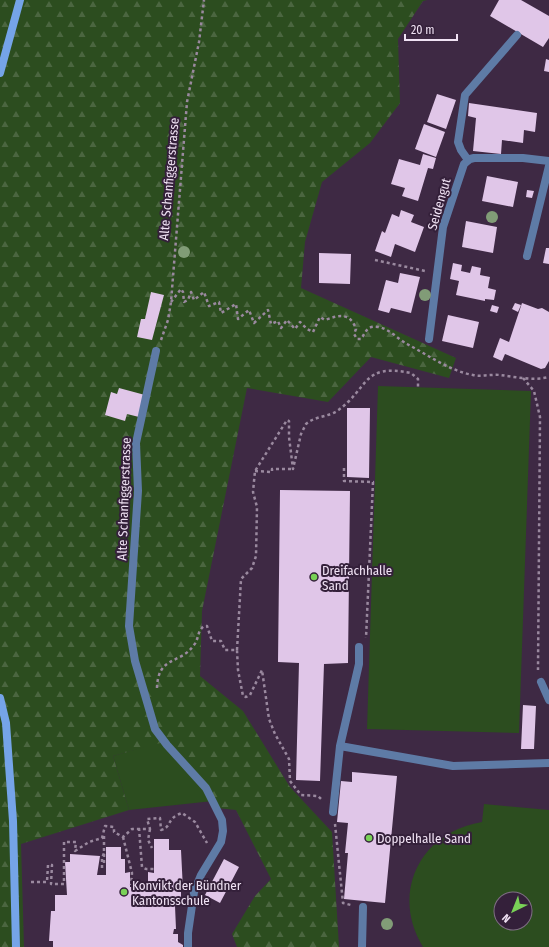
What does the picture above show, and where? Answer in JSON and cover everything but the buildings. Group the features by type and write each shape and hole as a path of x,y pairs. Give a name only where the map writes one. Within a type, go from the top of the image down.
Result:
{"main road":[{"path":"0,73 20,0"},
{"path":"0,698 6,723 13,821 16,947"}],"street":[{"path":"517,34 465,95 458,142 461,150 468,160 474,158 514,158 549,161"},
{"name":"Seidengut","path":"428,339 445,219 463,166 468,160"},
{"path":"527,256 549,166"},
{"name":"Alte Schanfiggerstrasse","path":"156,351 136,444 138,491 130,634 134,661 155,729 167,745 206,788 220,815 223,831 221,842 204,869 193,898 188,933 188,947"},
{"path":"333,812 340,746 358,664 359,647"},
{"path":"541,682 549,700"},
{"path":"340,746 453,766 536,762 549,763"},
{"path":"362,947 363,907"}],"path":[{"name":"Alte Schanfiggerstrasse","path":"156,351 166,325 171,302 187,107 199,42 204,0"},
{"path":"375,260 437,274"},
{"path":"171,302 181,289 183,292 184,302 188,300 191,292 194,300 204,292 209,306 218,302 221,313 236,304 238,319 249,310 254,323 268,310 271,324 278,320 281,328 287,320 295,329 300,322 307,329 313,332 320,317 325,320 338,315 343,315 352,320 356,329 354,337 358,340 362,338 367,329 379,327 429,356 463,372 479,376 498,375 523,378 549,377"},
{"path":"292,469 301,434 306,424 338,410 372,374 387,371 411,373 418,379 418,387"},
{"path":"523,378 534,391 540,417 537,658 541,682"},
{"path":"292,469 289,421 287,420 255,471 253,492 257,507 256,556 252,568 241,579 237,650 238,670 243,696 246,697 250,695 262,670 271,723 275,734 289,759 290,781 302,795 318,796 333,812 337,834 343,903 363,907"},
{"path":"344,468 344,481 373,482 366,648 359,647"},
{"path":"255,471 272,472 272,469 292,469"},
{"path":"158,695 158,677 163,667 192,648 199,630 204,626 209,628 212,641 221,641 225,650 237,650"},
{"path":"152,848 148,840 150,829 147,819 160,818 161,830 167,828 172,819 181,813 189,817 204,836 207,845 204,869"},
{"path":"103,866 105,851 105,826 114,827 114,832 123,836"},
{"path":"139,828 142,867 146,869 154,869"},
{"path":"123,836 132,829 150,829"},
{"path":"31,882 48,882 48,865 52,865 52,884 64,884 64,842 76,842 76,851 88,842 100,839 104,836"},
{"path":"123,836 132,873 131,885"}],"green space":[{"path":"0,0 427,0 423,1 398,39 400,103 370,143 322,182 305,242 301,288 456,358 449,378 371,357 328,402 247,388 202,611 200,676 243,711 290,787 332,832 339,947 237,947 232,934 255,896 271,879 236,810 217,808 164,742 113,756 129,810 21,844 24,947 0,947"},
{"path":"378,386 531,391 519,733 367,729"},
{"path":"164,741 213,801 129,810 113,756"},
{"path":"484,804 549,810 549,947 423,947 414,927 410,906 411,886 417,868 427,852 442,838 460,828 482,822"}],"place":[{"name":"Dreifachhalle Sand","path":"314,577"},
{"name":"Doppelhalle Sand","path":"369,838"},
{"name":"Konvikt der Bündner Kantonsschule","path":"124,892"}]}
